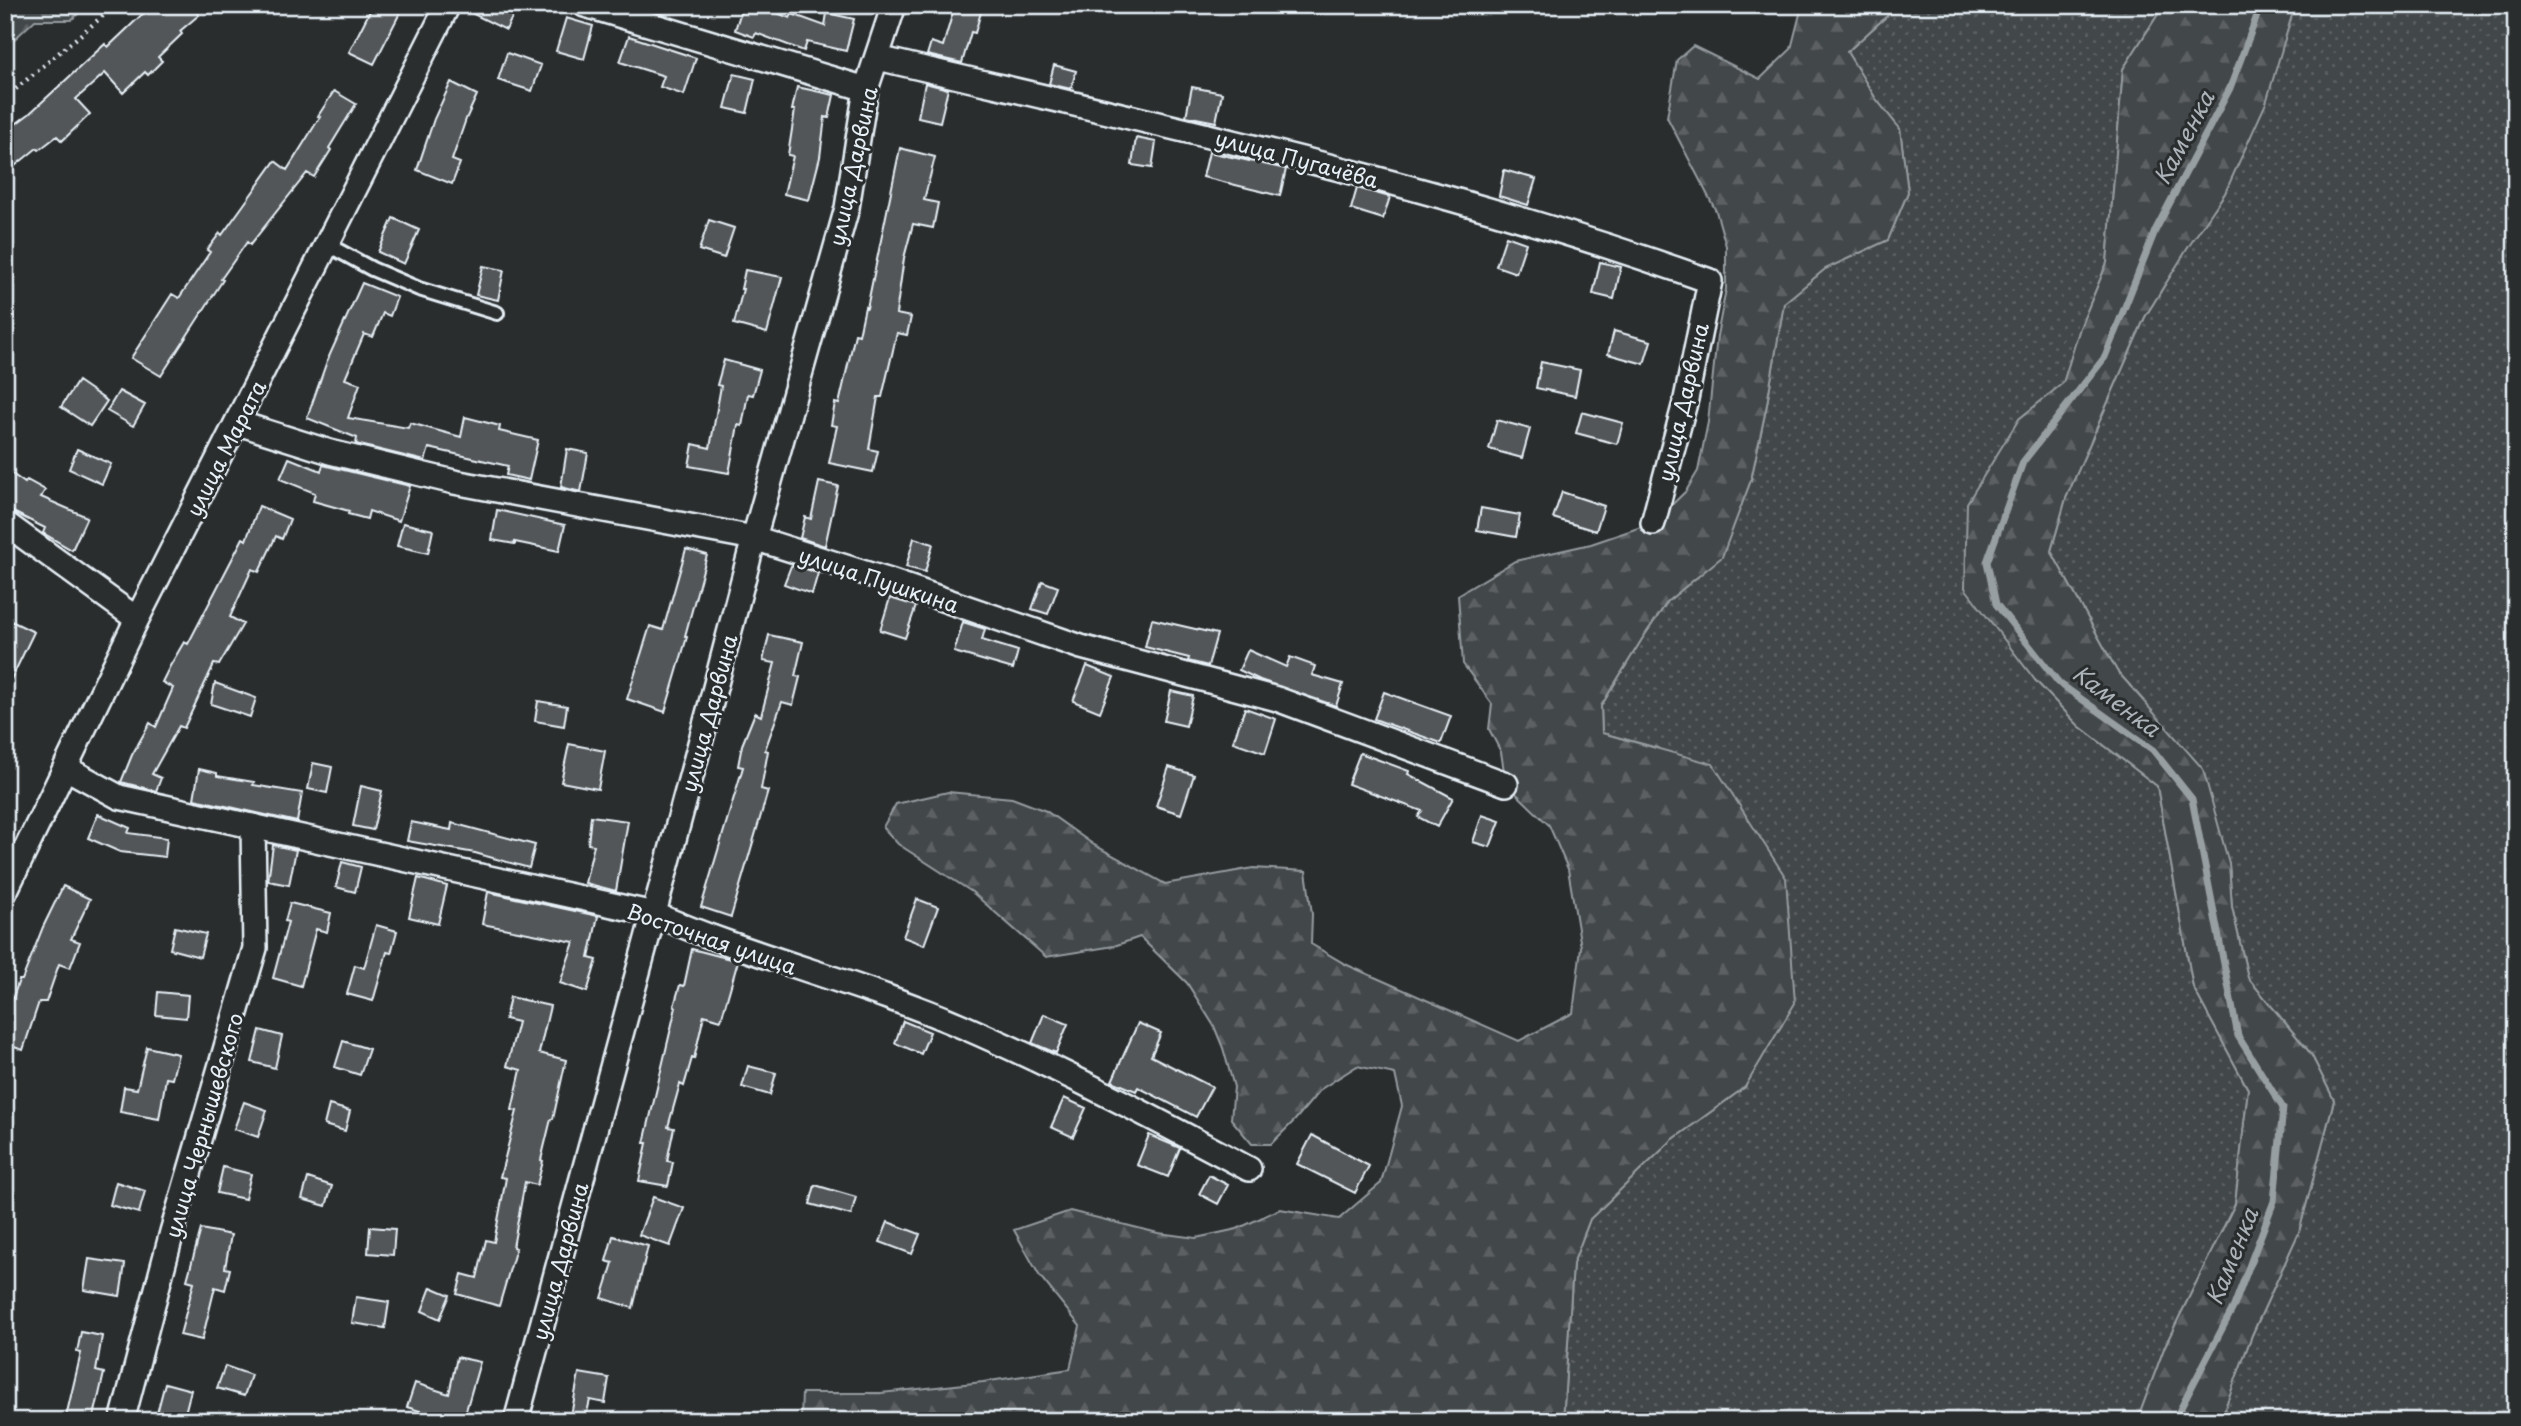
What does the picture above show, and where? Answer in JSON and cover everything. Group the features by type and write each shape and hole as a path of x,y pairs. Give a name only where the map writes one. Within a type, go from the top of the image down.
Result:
{"street":[{"name":"улица Марата","path":"7,884 137,620 448,5"},
{"path":"585,5 866,89"},
{"name":"улица Дарвина","path":"516,1421 754,538 848,208 866,89 894,5"},
{"name":"улица Пугачёва","path":"878,58 1282,152 1611,245 1710,281"},
{"name":"улица Дарвина","path":"1653,523 1686,400 1710,281"},
{"name":"улица Пушкина","path":"238,423 330,452 453,482 754,538 890,581 1081,647 1277,699 1506,784"},
{"path":"5,523 137,620"},
{"name":"Восточная улица","path":"66,768 119,797 654,914 698,933 787,962 962,1026 1128,1104 1249,1170"},
{"name":"улица Чернышевского","path":"122,1421 172,1232 255,948 253,826"}],"lane":[{"path":"328,245 372,269 419,289 497,313"}],"path":[{"path":"5,98 116,5"}],"green space":[{"path":"9,5 88,5 71,20 35,20 5,51 5,9"},
{"path":"1798,5 1899,5 1847,52 1876,99 1900,129 1908,192 1888,240 1825,269 1784,303 1751,480 1722,557 1668,601 1601,706 1602,733 1713,764 1786,878 1795,1003 1745,1087 1672,1140 1590,1219 1573,1264 1563,1421 804,1421 801,1418 802,1393 881,1393 1070,1369 1080,1326 1039,1275 1014,1230 1070,1211 1158,1233 1196,1238 1237,1229 1280,1209 1339,1219 1381,1183 1402,1106 1395,1074 1357,1066 1321,1089 1271,1144 1252,1144 1231,1119 1234,1087 1214,1026 1187,983 1140,937 1114,946 1046,957 972,892 898,844 883,827 896,804 948,792 1012,798 1046,811 1094,845 1165,884 1253,868 1306,871 1312,914 1311,944 1345,964 1519,1041 1573,1013 1581,947 1568,869 1549,825 1506,784 1501,752 1489,729 1492,704 1463,664 1458,595 1515,561 1591,544 1653,523 1686,491 1698,471 1708,422 1717,336 1726,289 1726,246 1716,211 1667,117 1677,60 1693,46 1760,79 1791,49 1801,10"},
{"path":"1899,5 2164,5 2123,69 2107,263 2080,328 2063,384 2019,419 2035,680 2079,726 2157,786 2193,987 2248,1089 2235,1204 2165,1346 2137,1421 1563,1421 1573,1264 1590,1219 1672,1140 1745,1087 1658,748 1602,733 1601,706 1668,601 1722,556 1751,480 1784,303 1825,269 1888,240 1908,192 1900,129 1876,99 1847,52"},
{"path":"2164,5 2295,5 2266,103 2225,193 2145,317 2066,498 2051,551 2117,671 2203,769 2229,864 2232,907 2248,978 2311,1054 2334,1100 2299,1232 2252,1335 2220,1421 2137,1421 2165,1346 2235,1204 2248,1089 2193,987 2157,786 2079,726 2035,680 1965,588 1967,503 2019,419 2063,383 2080,328 2107,263 2123,69"},
{"path":"2295,5 2516,5 2516,1421 2220,1421 2252,1335 2299,1232 2334,1100 2311,1054 2248,978 2232,907 2229,864 2144,701 2117,671 2051,551 2066,498 2145,317 2225,193"}],"building":[{"path":"152,5 190,5 199,15 180,31 182,34 158,57 162,61 148,75 145,72 123,93 105,73 76,99 90,114 62,141 57,136 39,150 37,148 5,174 5,132 29,114 105,44 108,47"},
{"path":"373,5 404,5 374,64 349,52"},
{"path":"462,5 518,5 506,30 461,8"},
{"path":"743,5 756,5 790,18 792,14 825,26 827,13 854,19 846,51 807,42 804,51 756,33 754,37 735,30"},
{"path":"955,5 983,5 962,63 927,55 931,42 943,46"},
{"path":"566,18 593,26 584,59 556,51"},
{"path":"629,36 696,58 684,95 660,87 664,76 620,62"},
{"path":"507,53 541,65 532,91 498,80"},
{"path":"1054,65 1076,71 1071,89 1049,84"},
{"path":"734,74 755,79 747,113 725,108"},
{"path":"451,82 477,95 452,160 460,163 452,184 417,170 434,119"},
{"path":"925,83 948,89 940,122 918,117"},
{"path":"797,87 834,95 829,118 825,117 820,157 809,200 784,194 793,156 788,155"},
{"path":"1192,87 1222,93 1216,122 1186,116"},
{"path":"334,91 356,104 314,177 307,173 250,245 247,242 161,376 131,358 172,294 179,298 210,252 207,250 220,233 222,235 275,161 287,170"},
{"path":"1136,138 1156,142 1152,168 1132,165"},
{"path":"900,148 935,157 924,200 938,203 933,228 913,224 904,258 896,314 911,317 907,335 897,333 882,397 878,397 869,449 878,451 873,472 829,463 837,426 831,425 835,403 839,404 855,334 859,335 865,307 867,308"},
{"path":"1209,152 1286,169 1280,196 1203,177"},
{"path":"1504,170 1536,179 1528,205 1499,196"},
{"path":"1357,188 1390,197 1383,219 1351,209"},
{"path":"393,218 419,230 404,264 378,252"},
{"path":"709,220 734,228 724,258 699,250"},
{"path":"1506,236 1526,243 1516,273 1496,266"},
{"path":"1600,262 1621,267 1614,299 1593,294"},
{"path":"483,266 504,270 498,300 476,295"},
{"path":"745,270 782,277 767,333 734,324"},
{"path":"362,283 397,297 390,316 383,313 373,337 364,334 345,379 360,384 348,418 408,428 410,423 461,437 465,417 500,426 499,431 538,440 529,480 506,475 508,466 429,448 425,461 356,444 357,438 307,418 327,361"},
{"path":"1614,331 1651,341 1644,364 1608,354"},
{"path":"724,360 760,370 753,395 748,394 742,426 738,425 729,473 689,466 693,444 710,448 721,386 717,385"},
{"path":"1541,362 1580,370 1575,396 1536,388"},
{"path":"78,381 107,401 90,426 61,407"},
{"path":"119,391 145,405 133,426 107,411"},
{"path":"1582,412 1623,423 1617,444 1576,433"},
{"path":"1497,420 1530,429 1522,458 1489,449"},
{"path":"77,449 111,464 102,484 69,469"},
{"path":"567,449 588,453 581,492 561,487"},
{"path":"289,458 321,471 323,465 410,486 399,521 369,511 367,519 313,501 315,493 280,479"},
{"path":"5,469 25,483 27,480 45,490 41,497 87,517 72,550 43,533 45,528 5,508"},
{"path":"819,482 838,486 825,546 800,538 805,517 811,519"},
{"path":"1562,492 1604,506 1596,531 1553,518"},
{"path":"259,506 290,519 282,539 276,536 259,572 252,569 230,617 243,624 219,665 214,664 184,728 179,726 152,774 161,778 156,791 121,782 150,723 156,727 173,688 162,682 170,666 184,642 188,644 243,538 246,540"},
{"path":"1481,508 1520,515 1516,537 1477,530"},
{"path":"497,510 565,525 559,551 492,540"},
{"path":"403,523 433,530 428,553 397,546"},
{"path":"914,538 933,544 925,572 906,567"},
{"path":"686,549 707,555 665,712 627,699 650,626 663,630"},
{"path":"791,566 818,573 812,594 784,584"},
{"path":"1042,581 1058,587 1048,614 1032,609"},
{"path":"890,598 916,606 905,638 880,630"},
{"path":"5,618 34,632 5,692"},
{"path":"1152,619 1217,634 1208,666 1188,661 1189,658 1145,647"},
{"path":"963,622 985,629 982,640 1018,651 1013,669 954,652"},
{"path":"769,635 803,642 795,676 800,677 793,705 782,702 765,750 768,751 761,789 768,791 731,917 701,907 743,767 738,766 742,745 755,713 761,716 775,663 763,661"},
{"path":"1248,650 1286,667 1290,657 1315,666 1312,675 1343,684 1336,706 1239,670"},
{"path":"1087,666 1114,677 1100,712 1073,701"},
{"path":"215,683 256,698 250,717 211,704"},
{"path":"1171,691 1193,696 1186,726 1164,721"},
{"path":"1384,692 1451,716 1441,743 1374,719"},
{"path":"538,701 567,706 564,726 535,721"},
{"path":"1245,708 1276,719 1265,753 1233,742"},
{"path":"569,744 605,751 598,789 561,782"},
{"path":"1360,753 1409,771 1408,774 1453,798 1437,827 1418,817 1422,811 1348,784"},
{"path":"313,763 332,767 327,793 308,789"},
{"path":"1169,767 1194,775 1181,814 1156,806"},
{"path":"199,769 217,773 217,776 254,782 253,785 302,793 297,822 194,799"},
{"path":"361,786 382,791 373,830 353,826"},
{"path":"98,814 130,828 128,833 167,838 165,857 120,852 88,838"},
{"path":"1482,815 1500,821 1490,847 1473,842"},
{"path":"591,816 628,821 616,891 585,883 594,845 588,844"},
{"path":"411,822 451,830 452,823 535,845 529,868 475,853 407,841"},
{"path":"273,845 296,850 289,885 268,881"},
{"path":"342,862 361,867 355,892 336,887"},
{"path":"418,878 447,886 438,924 409,917"},
{"path":"63,886 90,899 71,939 80,942 70,968 59,964 46,1002 39,1002 23,1050 5,1044 5,1021 19,980 22,980"},
{"path":"488,892 598,916 589,958 597,960 587,992 560,983 574,942 482,924"},
{"path":"917,899 938,907 924,945 903,937"},
{"path":"290,903 331,913 327,932 316,929 301,986 273,978 288,922 285,921"},
{"path":"376,925 397,931 391,953 387,952 373,1001 347,994 355,965 364,968"},
{"path":"175,927 206,934 200,957 170,949"},
{"path":"692,949 738,961 721,1020 704,1015 694,1059 692,1058 684,1086 680,1084 668,1127 674,1128 667,1161 673,1162 668,1186 639,1181 647,1143 644,1143 676,1007 674,1006 680,985 684,986"},
{"path":"158,992 188,995 186,1018 156,1015"},
{"path":"510,997 550,1006 539,1053 566,1060 537,1185 525,1182 513,1247 516,1248 499,1306 457,1294 462,1274 477,1278 486,1240 494,1242 506,1178 500,1177 517,1111 512,1110 521,1070 507,1066 518,1022 505,1019"},
{"path":"1044,1014 1068,1024 1056,1053 1032,1043"},
{"path":"903,1021 930,1032 921,1054 895,1043"},
{"path":"1138,1023 1161,1033 1151,1056 1212,1087 1196,1117 1138,1087 1136,1091 1112,1081"},
{"path":"260,1030 282,1036 275,1068 252,1062"},
{"path":"343,1041 369,1049 360,1075 335,1067"},
{"path":"147,1047 178,1054 172,1079 166,1078 159,1119 120,1112 124,1087 137,1089"},
{"path":"748,1066 776,1073 770,1095 742,1087"},
{"path":"1064,1098 1086,1108 1073,1137 1051,1127"},
{"path":"244,1102 267,1110 258,1137 234,1129"},
{"path":"329,1105 350,1111 345,1131 324,1125"},
{"path":"1149,1135 1180,1148 1168,1177 1137,1165"},
{"path":"1312,1135 1369,1166 1355,1193 1297,1164"},
{"path":"223,1167 251,1174 245,1199 217,1193"},
{"path":"1209,1175 1228,1185 1218,1204 1199,1194"},
{"path":"308,1178 332,1186 326,1206 302,1199"},
{"path":"116,1182 145,1191 139,1213 110,1205"},
{"path":"815,1185 856,1197 851,1215 810,1204"},
{"path":"653,1197 684,1208 670,1246 639,1235"},
{"path":"888,1222 920,1234 912,1254 880,1242"},
{"path":"370,1227 395,1229 393,1255 368,1253"},
{"path":"201,1229 231,1235 225,1268 230,1269 225,1290 215,1287 202,1340 180,1335 194,1282 187,1280"},
{"path":"613,1236 648,1246 633,1308 602,1298 613,1263 606,1261"},
{"path":"89,1259 125,1264 120,1296 84,1290"},
{"path":"431,1287 450,1295 440,1319 422,1311"},
{"path":"356,1297 389,1302 385,1328 352,1323"},
{"path":"81,1332 102,1336 96,1371 104,1373 93,1421 65,1421 81,1353 77,1352"},
{"path":"457,1357 480,1362 463,1421 451,1421 407,1407 415,1383 449,1394"},
{"path":"225,1366 251,1375 244,1396 217,1388"},
{"path":"579,1373 609,1378 605,1403 590,1400 585,1421 570,1421"},
{"path":"165,1383 191,1390 183,1421 155,1421"}],"waterway":[{"name":"Каменка","path":"2174,1421 2234,1306 2274,1201 2283,1108 2238,1036 2192,799 2153,750 2059,683 1996,604 1987,562 2023,462 2105,357 2155,231 2230,88 2261,5"}]}
